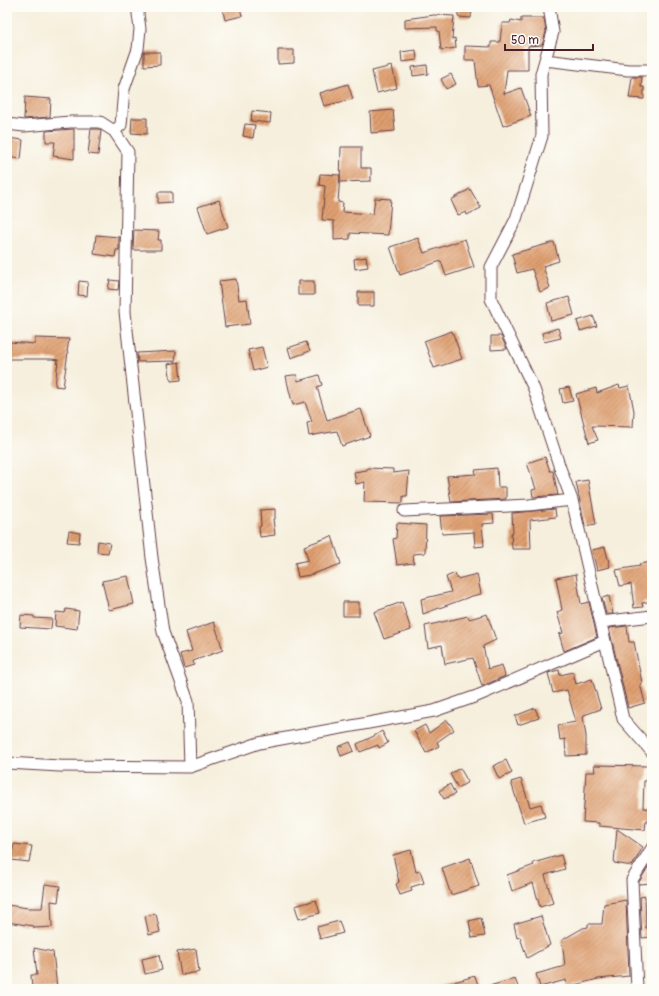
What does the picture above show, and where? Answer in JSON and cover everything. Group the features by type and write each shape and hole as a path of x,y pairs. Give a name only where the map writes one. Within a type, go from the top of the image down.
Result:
{"street":[{"path":"114,131 121,125 124,89 138,49 140,29 138,14 140,7"},
{"path":"549,7 553,32 541,74 542,136 516,219 491,267 491,299 534,388 572,500 623,719 652,752"},
{"path":"545,60 628,70 650,70 652,72"},
{"path":"7,124 24,126 70,122 100,122 114,131 128,152 125,312 152,558 163,632 188,701 190,767"},
{"path":"404,511 529,505 572,500"},
{"path":"601,622 652,616"},
{"path":"7,763 60,766 190,767 260,743 434,711 477,696 605,641"},
{"path":"637,989 632,880 652,848"}],"building":[{"path":"222,7 240,7 242,16 225,20"},
{"path":"458,7 472,7 471,18 458,17"},
{"path":"434,15 454,16 452,39 455,38 456,48 441,50 439,31 437,31 437,27 405,28 405,19"},
{"path":"521,18 544,18 546,32 542,45 528,46 528,70 507,70 504,94 521,88 531,116 503,126 489,85 478,86 475,60 465,60 465,46 491,47 491,42 500,42 502,23 510,23 511,20 521,22"},
{"path":"278,50 294,50 294,63 278,64"},
{"path":"416,50 417,60 402,62 401,52"},
{"path":"144,52 160,52 160,65 144,66"},
{"path":"427,65 428,74 413,76 412,67"},
{"path":"392,66 397,88 377,93 372,71"},
{"path":"451,74 456,84 446,89 441,79"},
{"path":"632,77 642,77 641,87 644,87 644,99 629,98"},
{"path":"348,84 353,99 324,106 320,93"},
{"path":"25,97 51,99 50,117 24,119"},
{"path":"393,110 395,131 371,133 370,112"},
{"path":"252,111 271,113 270,123 251,121"},
{"path":"132,118 147,118 147,134 131,133"},
{"path":"245,124 255,125 253,138 243,136"},
{"path":"74,129 74,159 53,156 55,142 46,142 46,131"},
{"path":"91,129 98,129 101,131 98,155 88,154"},
{"path":"7,138 23,140 21,159 7,157"},
{"path":"341,147 361,147 361,168 371,168 371,181 340,182"},
{"path":"320,174 340,175 338,202 343,203 342,212 373,214 375,198 391,199 388,235 350,233 350,239 334,240 334,221 322,220 325,186 319,185"},
{"path":"470,189 481,208 467,215 466,212 458,215 451,200"},
{"path":"158,192 172,192 172,202 158,203"},
{"path":"219,200 228,227 207,234 198,207"},
{"path":"134,230 159,231 158,240 161,240 161,250 133,250"},
{"path":"96,235 119,237 119,250 116,250 115,257 94,254"},
{"path":"418,238 424,253 465,239 474,267 446,276 441,261 400,275 390,247"},
{"path":"554,242 559,261 543,266 550,288 540,292 532,269 517,273 512,254"},
{"path":"366,257 368,267 355,269 354,259"},
{"path":"236,279 239,300 247,299 250,324 225,327 219,281"},
{"path":"110,280 119,281 118,290 108,289"},
{"path":"79,281 88,282 87,296 78,295"},
{"path":"298,281 314,281 314,295 298,295"},
{"path":"358,292 374,292 374,306 358,306"},
{"path":"569,297 574,315 551,321 547,303"},
{"path":"593,316 597,326 580,331 577,321"},
{"path":"558,328 561,338 544,342 542,333"},
{"path":"452,331 462,359 434,368 424,341"},
{"path":"491,336 501,336 507,349 491,350"},
{"path":"35,338 69,339 63,387 55,386 58,360 9,359 10,342 35,344"},
{"path":"306,342 310,351 291,358 288,348"},
{"path":"262,347 267,367 253,371 248,350"},
{"path":"176,351 175,361 138,362 137,353"},
{"path":"179,362 181,380 171,381 168,364"},
{"path":"297,375 298,381 319,375 322,385 317,387 327,420 361,409 370,436 342,446 337,431 309,436 307,423 312,422 305,402 293,405 289,390 286,376"},
{"path":"619,385 620,388 629,386 634,411 633,427 592,426 598,440 589,443 576,394 596,388 597,393"},
{"path":"569,387 573,401 563,403 560,389"},
{"path":"545,457 550,471 553,471 558,495 533,497 532,490 536,489 527,463"},
{"path":"367,468 393,469 393,473 409,471 407,496 403,496 403,503 364,502 365,482 356,484 354,472 367,470"},
{"path":"497,468 498,487 506,487 506,499 451,502 447,476 476,474 475,470"},
{"path":"588,480 596,524 585,526 576,482"},
{"path":"275,509 275,519 273,519 275,535 260,537 260,510"},
{"path":"555,509 556,517 530,520 531,549 512,549 512,513"},
{"path":"493,514 494,523 482,524 484,546 475,547 474,532 442,534 440,516"},
{"path":"397,523 426,525 425,553 413,554 414,563 397,565 393,539 396,538"},
{"path":"69,531 80,533 79,543 67,542"},
{"path":"332,536 341,564 310,575 298,577 295,563 308,560 304,546"},
{"path":"98,541 110,543 108,553 97,552"},
{"path":"605,547 610,567 597,570 592,550"},
{"path":"652,562 652,601 642,603 643,607 634,608 631,584 620,586 616,570 640,566 639,564"},
{"path":"455,573 457,579 477,574 481,594 423,614 421,599 451,592 446,577"},
{"path":"576,574 581,604 589,602 597,637 564,651 559,634 563,633 557,612 562,610 556,578"},
{"path":"128,576 134,604 109,610 102,581"},
{"path":"609,596 613,614 606,614 602,598"},
{"path":"343,602 359,602 359,616 343,616"},
{"path":"402,602 411,630 384,639 374,612"},
{"path":"66,609 79,611 77,629 55,626 56,612 65,613"},
{"path":"487,614 496,640 483,646 488,669 502,665 505,676 482,686 473,658 445,664 442,645 428,648 425,626 468,616 469,619"},
{"path":"21,615 34,616 34,618 52,619 51,629 20,627"},
{"path":"214,622 223,650 193,661 194,665 184,668 180,654 192,651 186,632"},
{"path":"627,626 629,642 634,642 642,683 640,684 645,703 628,708 609,628"},
{"path":"559,670 560,675 573,672 576,684 592,679 601,709 584,715 583,717 586,736 586,755 566,756 565,739 560,740 558,725 576,722 567,690 553,693 548,673"},
{"path":"535,708 539,718 518,725 515,716"},
{"path":"447,720 454,730 437,742 439,746 426,753 414,731 425,725 429,733"},
{"path":"382,731 388,743 379,748 378,745 360,752 357,744"},
{"path":"350,742 354,751 341,756 338,747"},
{"path":"506,760 512,773 499,779 493,766"},
{"path":"594,765 648,766 647,781 644,781 643,808 652,809 652,814 651,822 646,821 645,830 599,826 599,823 583,822 586,772 595,772"},
{"path":"460,768 468,782 458,788 450,774"},
{"path":"521,779 530,807 541,804 545,817 524,823 511,782"},
{"path":"450,784 455,794 444,799 439,791"},
{"path":"617,829 643,847 632,866 614,863"},
{"path":"14,844 32,846 29,862 11,860"},
{"path":"411,850 416,872 420,871 424,883 411,887 412,891 400,895 396,884 399,882 393,855"},
{"path":"561,855 565,869 545,875 553,903 540,907 533,883 512,891 507,875 534,865 533,863"},
{"path":"470,858 479,886 451,895 442,868"},
{"path":"652,861 652,883 639,884 639,882"},
{"path":"45,884 60,886 58,902 51,901 52,927 34,928 34,926 7,922 7,905 42,908"},
{"path":"645,896 646,928 652,928 652,937 642,938 640,897"},
{"path":"316,900 320,913 299,919 295,906"},
{"path":"626,900 629,976 598,979 567,987 566,980 540,987 536,974 565,966 562,940 583,928 588,927 588,924 602,924 604,904"},
{"path":"156,914 160,932 149,935 145,916"},
{"path":"541,916 550,945 527,958 520,937 517,938 514,924"},
{"path":"481,918 485,936 472,938 469,921"},
{"path":"339,921 343,933 320,939 317,927"},
{"path":"34,948 53,952 57,988 32,989 31,975 37,975"},
{"path":"196,949 199,972 181,975 177,952"},
{"path":"159,955 162,970 145,974 142,959"},
{"path":"475,976 478,985 470,989 440,989 440,986"},
{"path":"515,979 519,989 490,989 489,986"}]}
